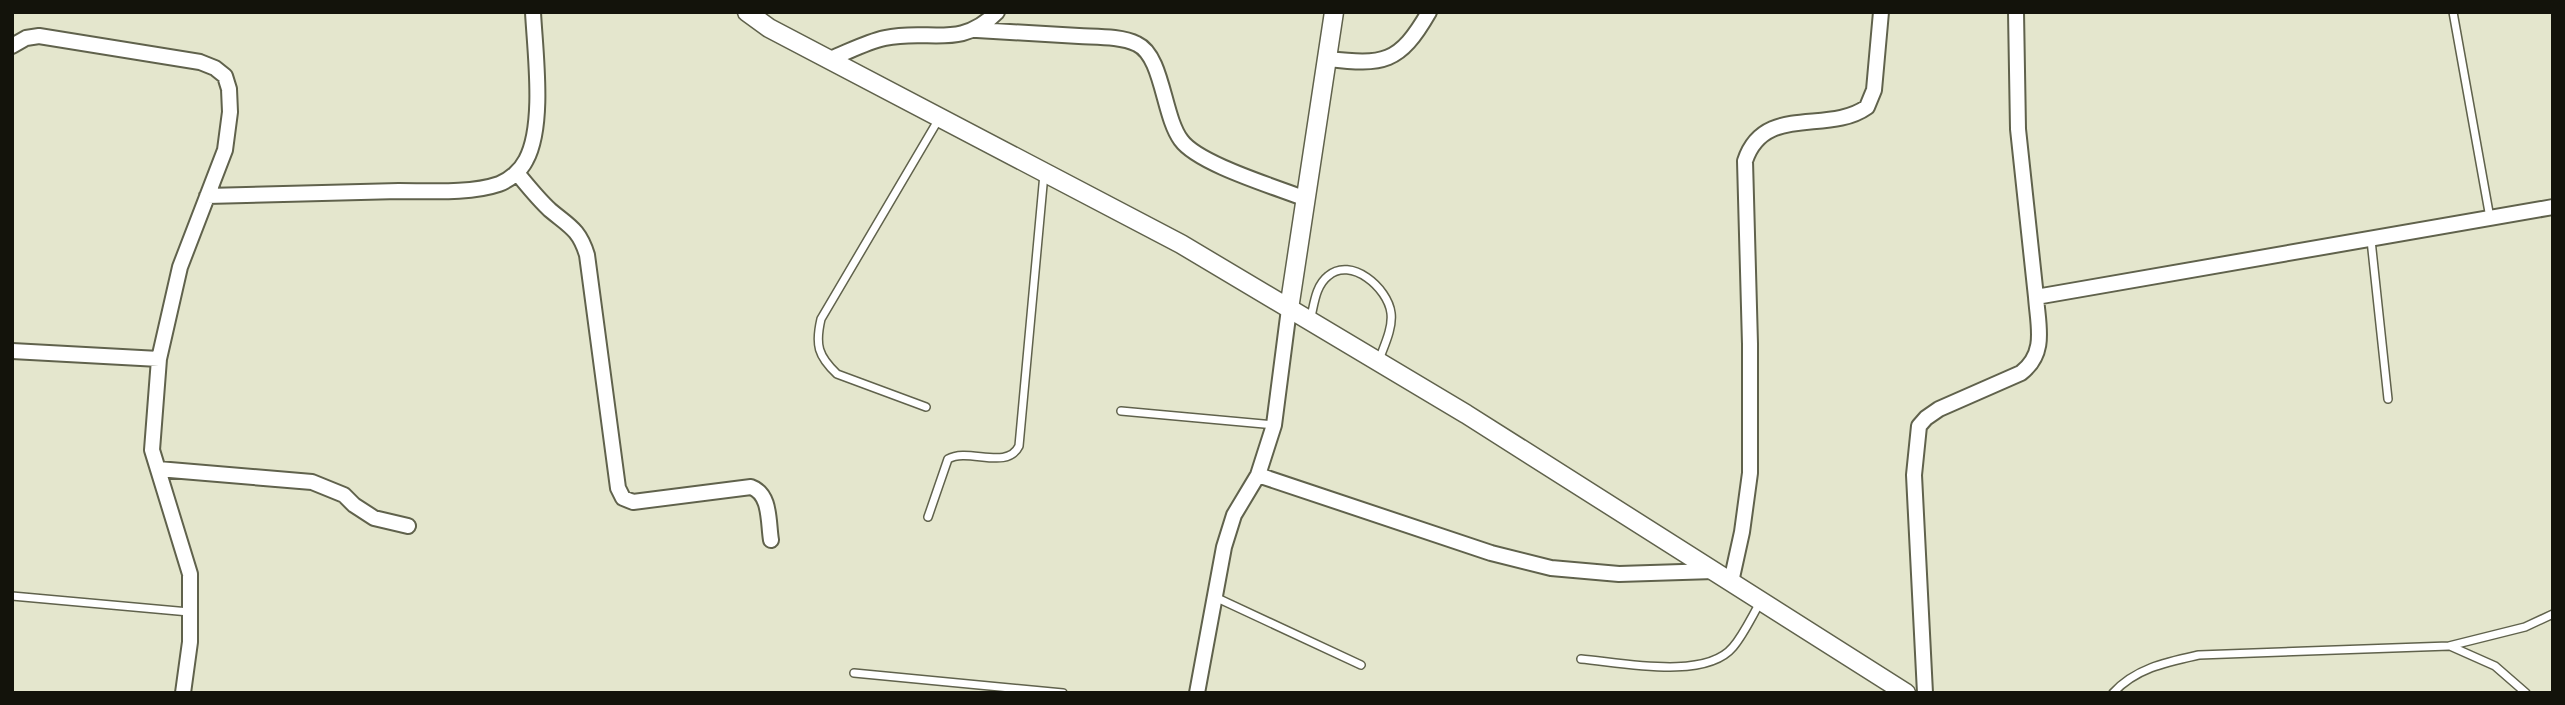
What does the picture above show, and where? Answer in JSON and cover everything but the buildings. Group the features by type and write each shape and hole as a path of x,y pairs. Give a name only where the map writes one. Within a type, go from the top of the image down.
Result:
{"street":[{"path":"207,196 455,190 497,185 517,173 532,144 538,107 533,12"},
{"path":"747,12 769,27 1181,244 1466,414 1906,693"},
{"path":"977,30 997,12"},
{"path":"1197,693 1224,547 1234,515 1258,475 1275,425 1289,309 1334,12"},
{"path":"1327,59 1363,63 1381,61 1407,46 1429,12"},
{"path":"1731,582 1742,532 1750,473 1745,161 1750,147 1759,135 1771,128 1849,115 1867,107 1874,90 1881,12"},
{"path":"1925,693 1914,475 1919,426 1939,409 2021,373 2037,356 2039,345 2018,129 2016,12"},
{"path":"830,59 886,38 902,35 950,36 977,30 1098,37 1137,43 1151,57 1169,118 1181,141 1195,153 1216,164 1306,199"},
{"path":"12,46 26,38 39,36 200,62 225,76 229,89 230,112 225,150 180,267 159,359 152,450 190,574 191,642 183,693"},
{"path":"517,173 549,209 578,233 587,255 620,493 623,498 633,502 751,487 761,492 765,499 771,540"},
{"path":"2036,297 2553,207"},
{"path":"12,351 159,359"},
{"path":"158,469 312,482 329,486 374,518 408,526"},
{"path":"1258,475 1491,553 1551,568 1619,574 1714,571"}],"lane":[{"path":"2453,12 2491,218"},
{"path":"926,407 837,374 827,365 818,350 817,335 821,319 940,117"},
{"path":"928,517 948,459 959,454 1008,457 1019,446 1044,172"},
{"path":"2371,240 2388,399"},
{"path":"1310,321 1318,289 1326,277 1336,271 1353,270 1377,286 1388,303 1391,324 1378,362"},
{"path":"1121,411 1275,425"},
{"path":"12,596 191,612"},
{"path":"1215,597 1361,665"},
{"path":"1581,659 1674,667 1709,663 1721,658 1732,648 1760,601"},
{"path":"2113,693 2124,681 2140,672 2164,662 2199,655 2449,646 2525,627 2553,614"},
{"path":"2449,646 2495,666 2526,693"},
{"path":"854,673 1063,693"}]}
